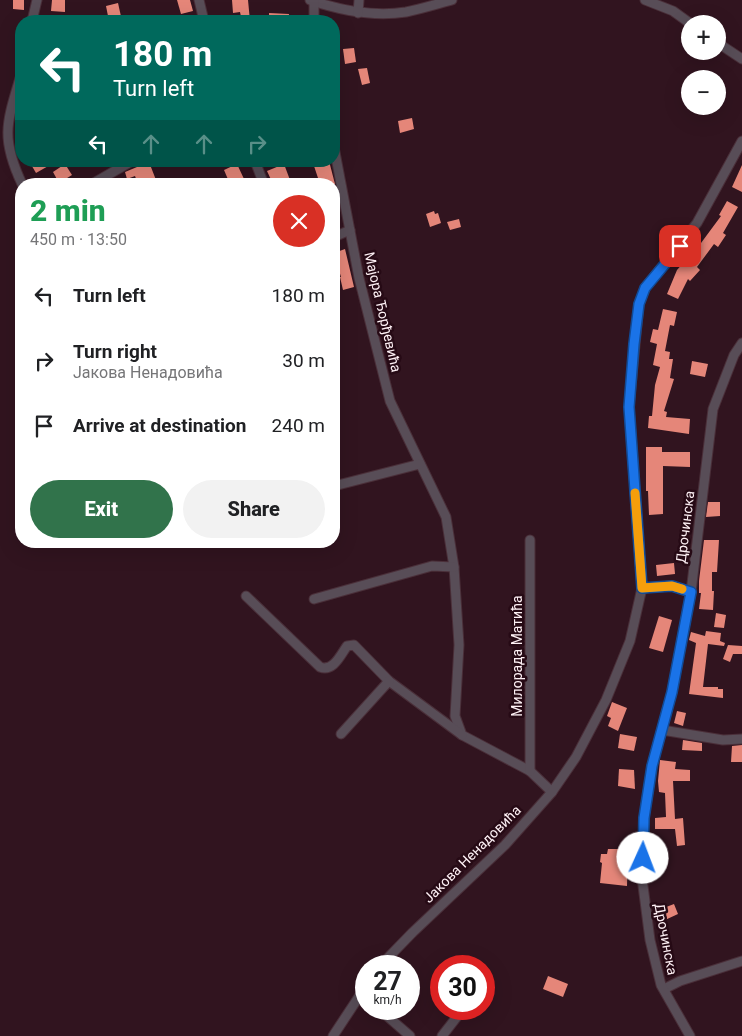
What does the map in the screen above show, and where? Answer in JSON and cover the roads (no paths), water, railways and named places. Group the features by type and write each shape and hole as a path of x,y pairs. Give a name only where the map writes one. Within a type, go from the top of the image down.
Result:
{"street":[{"path":"33,15 37,0"},
{"path":"200,0 203,15"},
{"path":"358,12 359,0"},
{"path":"313,15 312,1 336,8 379,14 407,12 452,0"},
{"path":"645,0 673,11 681,17"},
{"path":"726,48 742,59"},
{"path":"15,94 9,114 7,133 9,153 19,178"},
{"name":"Јакова Ненадовића","path":"390,955 412,932 505,845 552,792 576,757 606,700 630,641 642,588 629,407 639,304 645,288 697,223 742,141"},
{"path":"102,178 122,167"},
{"name":"Мајора Ђорђевића","path":"340,178 359,278 390,402 446,517 454,567 459,645 455,716 462,735"},
{"path":"340,234 350,230"},
{"name":"Дрочинска","path":"690,1036 664,989 650,940 642,878 644,818 652,766 672,692 691,592 713,409 734,355 742,342"},
{"path":"340,484 420,464"},
{"name":"Милорада Матића","path":"530,540 530,771"},
{"path":"314,599 432,566 454,567"},
{"path":"642,588 672,586 691,592"},
{"path":"246,596 320,667 326,669 332,666 347,646 354,645 389,681 462,735 530,771 552,792"},
{"path":"341,734 389,681"},
{"path":"662,730 723,740 742,739"},
{"path":"664,989 680,981 742,961"},
{"path":"333,1036 355,1006"},
{"path":"392,1020 410,1036"},
{"path":"442,1036 454,1020"}]}
